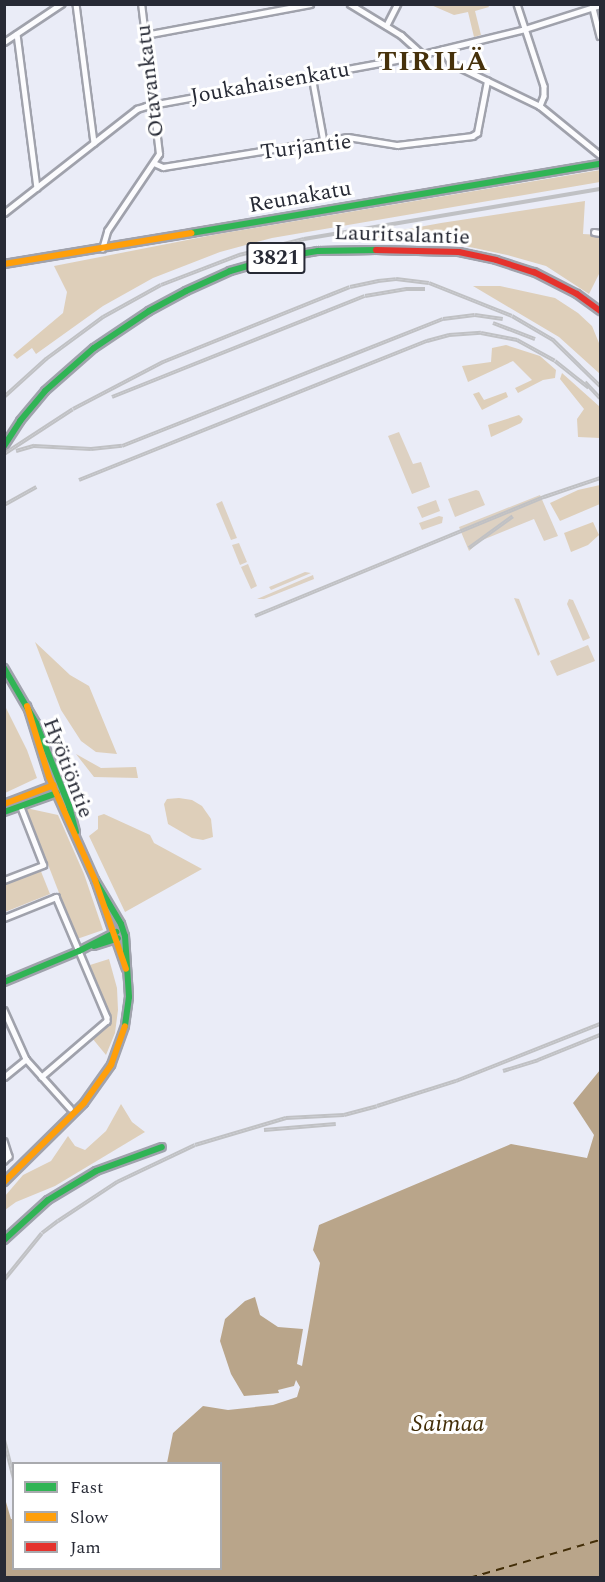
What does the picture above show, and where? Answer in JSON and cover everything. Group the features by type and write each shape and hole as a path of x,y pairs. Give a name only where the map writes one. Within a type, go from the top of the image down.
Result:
{"main road":[{"name":"Reunakatu","path":"4,264 600,164"},
{"name":"Lauritsalantie","path":"4,446 20,421 45,391 94,348 149,311 186,291 230,271 276,258 318,251 400,249 459,252 496,260 534,272 577,294 600,311"},
{"name":"Hyötiöntie","path":"4,668 27,706 64,793 78,842"},
{"name":"Hyötiöntie","path":"27,706 52,785 95,880 116,936 129,981"},
{"path":"4,804 60,784"},
{"path":"4,812 20,805 64,793"},
{"name":"Hyötiöntie","path":"4,1182 71,1119 111,1065 123,1037 129,981 123,929 95,880"},
{"path":"4,982 116,936 123,929"},
{"path":"4,1240 48,1200 96,1171 162,1147"}],"street":[{"path":"4,42 61,4"},
{"path":"76,4 94,143"},
{"name":"Otavankatu","path":"102,249 107,231 159,154 141,4"},
{"path":"145,35 310,4"},
{"path":"350,4 410,42 421,53"},
{"path":"386,26 397,4"},
{"path":"517,4 544,86 544,96 540,106"},
{"name":"Joukahaisenkatu","path":"4,213 137,110 153,104 312,76 443,49 525,29 600,5"},
{"path":"592,6 600,36"},
{"path":"17,34 37,188"},
{"path":"443,49 451,63 540,106 600,155"},
{"path":"312,76 324,142"},
{"name":"Turjantie","path":"154,163 163,167 348,137 397,145 472,136 477,133 487,81"},
{"path":"594,232 600,232"},
{"path":"4,880 44,865 20,805"},
{"path":"4,918 56,897 106,1021 42,1077"},
{"path":"4,1010 26,1059 70,1108"},
{"path":"4,1077 26,1059"},
{"path":"4,1141 7,1160"}],"shaded area":[{"path":"431,5 488,5 489,7 475,11 481,35 474,37 468,12 454,15"},
{"path":"600,170 600,182 272,238 220,252 153,278 103,306 36,354 32,348 17,359 13,355 63,313 67,292 54,266 218,234"},
{"path":"585,201 583,234 600,235 600,272 589,294 546,266 507,255 465,246 427,242 364,242 359,238 441,223"},
{"path":"473,286 500,286 555,298 578,313 592,326 599,343 600,374 559,337"},
{"path":"506,345 540,356 556,370 555,378 543,380 518,393 515,388 532,380 513,361 468,382 462,366 491,362 492,348"},
{"path":"562,373 600,407 600,438 578,437 577,419 584,409 560,379"},
{"path":"479,392 484,400 506,392 508,397 482,410 473,394"},
{"path":"519,415 523,419 521,423 491,437 488,425"},
{"path":"399,432 413,464 421,462 434,498 430,487 412,494 388,436"},
{"path":"600,485 600,504 560,521 550,503 578,490"},
{"path":"479,491 485,505 455,517 448,499"},
{"path":"540,495 558,536 544,541 534,519 480,541 469,551 459,527"},
{"path":"436,500 440,511 422,518 417,507"},
{"path":"222,501 237,538 231,540 216,504"},
{"path":"439,516 443,517 442,523 422,530 419,523"},
{"path":"593,522 599,535 588,545 571,552 564,533"},
{"path":"239,543 247,562 240,565 232,545"},
{"path":"248,564 257,586 251,589 241,567"},
{"path":"305,572 311,573 271,590 269,587"},
{"path":"313,575 314,579 264,599 257,599"},
{"path":"514,598 519,599 540,654 538,656"},
{"path":"569,599 573,600 590,638 583,641 567,604"},
{"path":"35,642 70,675 89,686 117,754 96,752 81,741 61,710"},
{"path":"588,645 595,661 557,676 550,661"},
{"path":"5,706 27,750 37,778 5,793"},
{"path":"76,754 101,768 136,767 138,778 94,777"},
{"path":"167,799 192,800 202,806 211,819 213,837 203,840 192,838 168,824 164,804"},
{"path":"26,808 58,815 84,874 103,930 77,939"},
{"path":"104,814 150,835 154,843 202,869 125,912 89,836 98,829 98,816"},
{"path":"40,869 50,894 5,912 5,884"},
{"path":"109,959 117,988 118,1010 115,1033 106,1055 92,1038 111,1020 90,965"},
{"path":"121,1104 132,1122 145,1132 55,1186 16,1202 5,1210 5,1196 23,1175 51,1161 68,1136 75,1146 85,1150 106,1131"}],"water":[{"name":"Saimaa","path":"600,1070 600,1577 5,1577 6,1502 12,1519 12,1570 222,1570 222,1462 167,1462 173,1433 203,1406 228,1410 273,1405 297,1397 300,1387 296,1380 294,1386 278,1390 279,1393 244,1396 231,1374 220,1341 225,1319 245,1301 255,1297 260,1315 278,1327 303,1329 297,1364 302,1366 320,1263 313,1250 319,1225 511,1144 587,1158 594,1135 573,1103"}],"ferry route":[{"path":"469,1578 600,1540"}],"railway":[{"path":"4,397 46,359 103,317 161,285 239,255 304,239 600,189"},
{"path":"4,454 73,409 163,362 350,287 378,281 396,279 429,283 512,316 553,340 600,386"},
{"path":"112,397 365,296 406,289 425,289"},
{"path":"16,451 34,446 91,449 122,446 443,319 475,315 503,319"},
{"path":"493,323 535,339"},
{"path":"79,480 427,341 449,335 481,333 517,340 555,361 589,388"},
{"path":"585,382 600,398"},
{"path":"255,616 544,497 600,478"},
{"path":"4,505 36,487"},
{"path":"469,548 513,516"},
{"path":"4,1280 42,1233 58,1221 117,1182 195,1145 286,1118 344,1115 377,1106 456,1081 600,1024"},
{"path":"503,1071 538,1060 600,1035"},
{"path":"264,1130 336,1124"},
{"path":"4,1440 12,1471"}],"traffic: fast":[{"path":"191,233 600,164"},
{"path":"4,446 20,421 45,391 94,348 149,311 186,291 230,271 276,258 318,251 376,250"},
{"path":"4,668 36,723 69,806 76,832"},
{"path":"4,812 57,793"},
{"path":"95,880 121,924 125,936 129,997 125,1026"},
{"path":"4,982 79,951 116,932"},
{"path":"94,946 118,938"},
{"path":"4,1240 48,1200 96,1171 162,1147"}],"traffic: slow":[{"path":"4,264 191,233"},
{"path":"27,706 49,777 95,880 126,969"},
{"path":"4,804 54,785"},
{"path":"4,1182 84,1103 111,1065 125,1026"}],"traffic: jam":[{"path":"376,250 459,252 496,260 534,272 577,294 600,311"}],"district":[{"name":"TIRILÄ","path":"433,62"}]}
